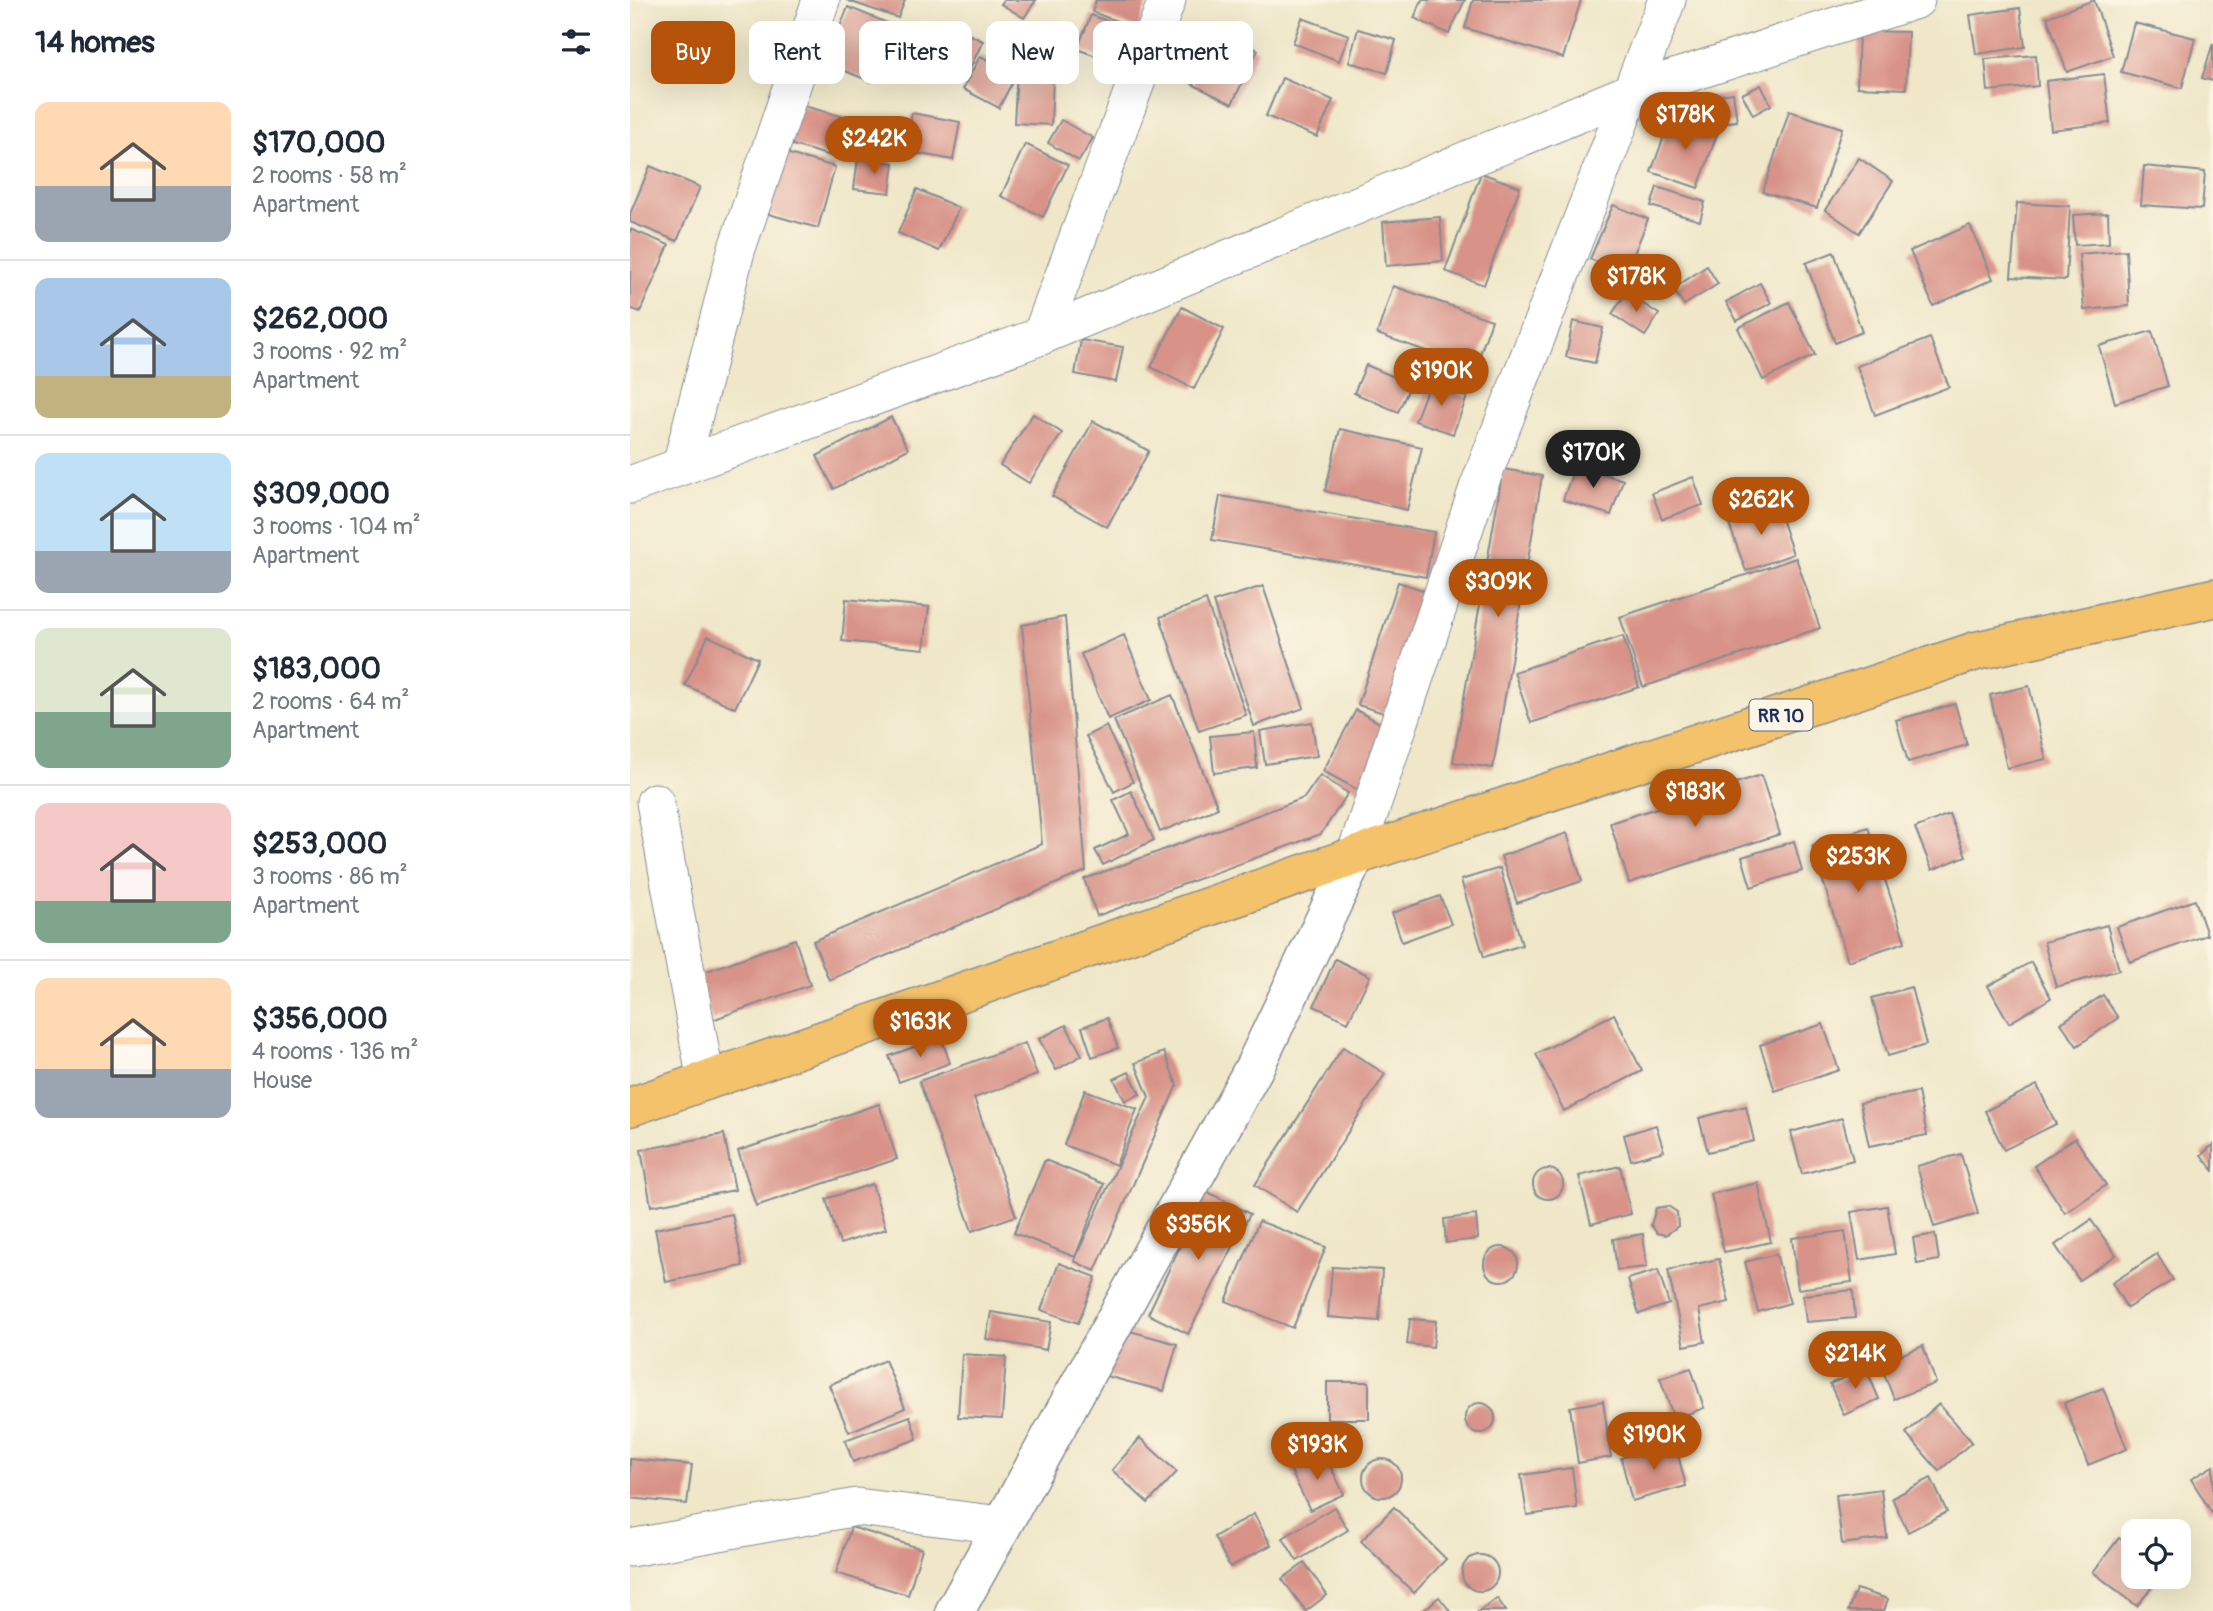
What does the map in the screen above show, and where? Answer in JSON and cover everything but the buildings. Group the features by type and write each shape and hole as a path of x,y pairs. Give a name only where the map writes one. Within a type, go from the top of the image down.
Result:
{"main road":[{"name":"RR 10","path":"630,1107 1355,856 1976,651 2213,598"}],"street":[{"path":"681,466 736,251 821,0"},
{"path":"1041,336 1167,0"},
{"path":"955,1611 1254,1068 1355,856 1478,488 1667,0"},
{"path":"630,485 1041,336 1631,92 1916,0"},
{"path":"655,802 706,1081"},
{"path":"630,1548 857,1507 1001,1525"}]}
